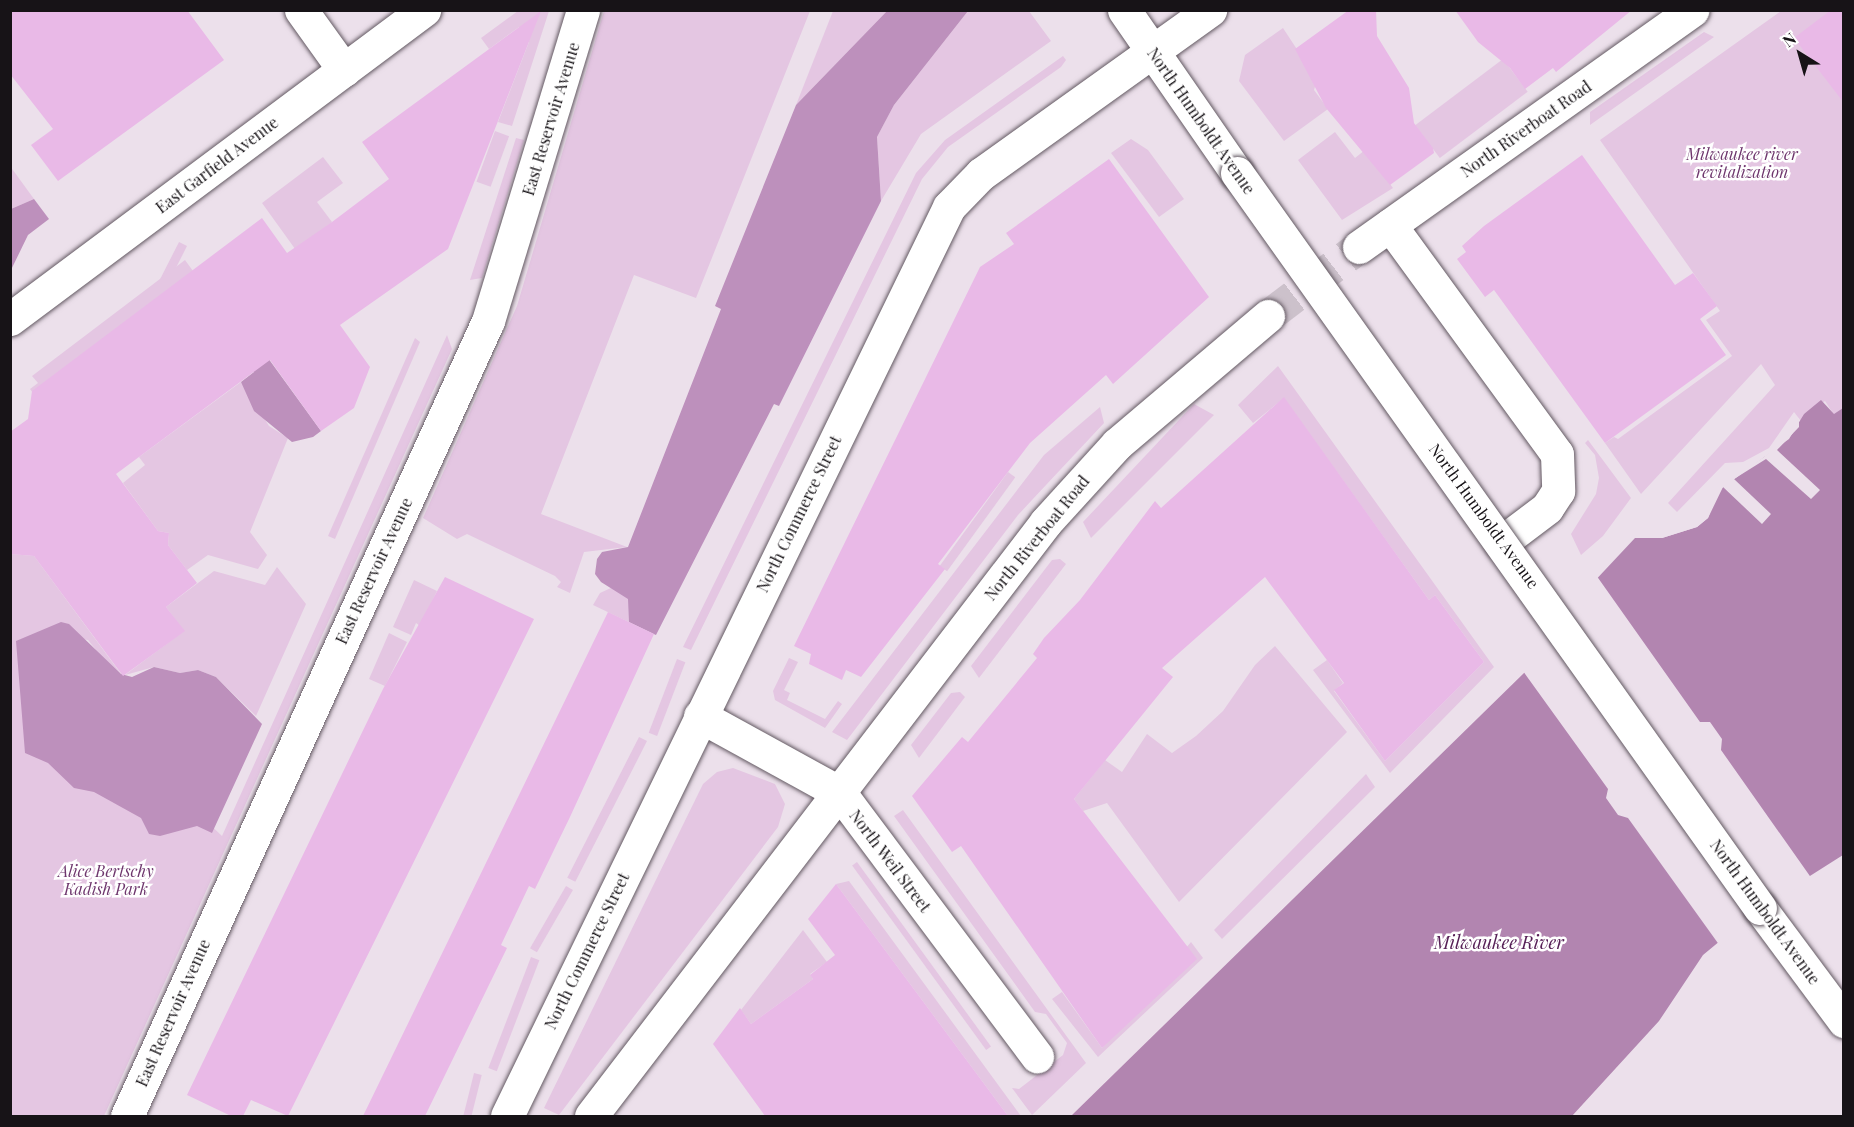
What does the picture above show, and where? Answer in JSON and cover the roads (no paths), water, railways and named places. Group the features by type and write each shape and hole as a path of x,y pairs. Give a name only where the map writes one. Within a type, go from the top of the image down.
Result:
{"street":[{"path":"301,10 344,70"},
{"name":"East Garfield Avenue","path":"10,319 424,10"},
{"name":"East Reservoir Avenue","path":"127,1116 488,321 584,10"},
{"name":"North Humboldt Avenue","path":"1124,10 1237,174 1839,1015"},
{"name":"North Commerce Street","path":"507,1116 949,207 981,174 1151,50 1210,10"},
{"name":"North Riverboat Road","path":"1359,248 1692,10"},
{"path":"1390,225 1557,454 1558,491 1547,508 1502,542"},
{"name":"North Riverboat Road","path":"840,793 1089,473 1181,386 1268,316"},
{"name":"North Weil Street","path":"700,716 840,793 1037,1056"},
{"path":"591,1116 840,793"}],"water":[{"name":"Milwaukee River","path":"1821,400 1834,414 1843,408 1843,855 1761,907 1703,955 1659,1021 1572,1116 1071,1116 1524,673 1589,604 1590,586 1635,538 1662,538 1697,527 1708,518 1718,491 1789,439 1804,414"}],"tunnel":[{"path":"1268,316 1359,247"}],"park label":[{"name":"Milwaukee river revitalization","path":"1742,163"},
{"name":"Alice Bertschy Kadish Park","path":"106,880"}]}
